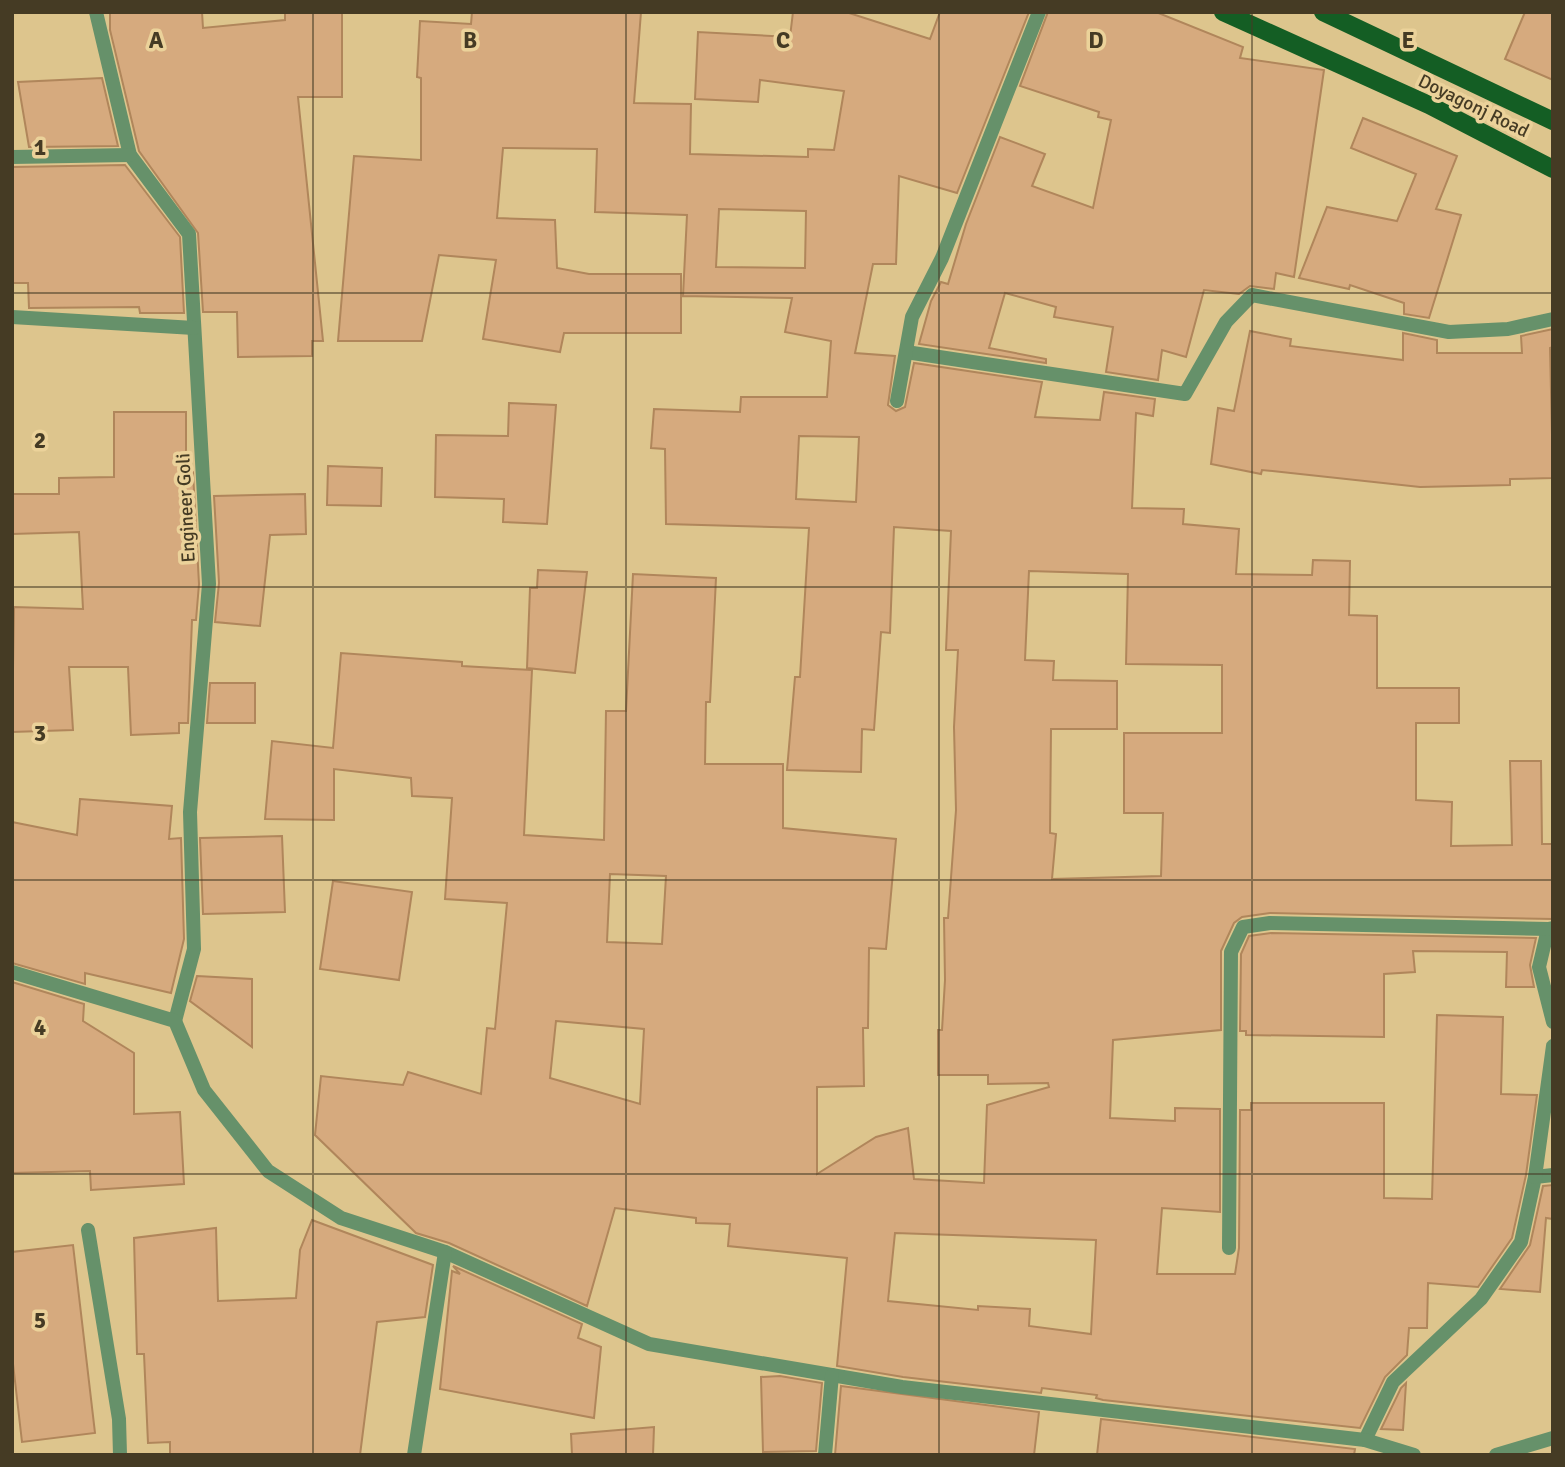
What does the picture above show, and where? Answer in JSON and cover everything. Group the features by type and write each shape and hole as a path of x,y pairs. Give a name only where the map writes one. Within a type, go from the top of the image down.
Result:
{"main road":[{"name":"Doyagonj Road","path":"1223,12 1429,105 1553,169"},
{"path":"1323,12 1553,121"}],"street":[{"name":"Engineer Goli","path":"96,12 130,155 188,234 209,584 190,812 194,949 174,1021"},
{"path":"897,401 912,317 942,258 1040,12"},
{"path":"12,157 130,155"},
{"path":"906,352 1185,394 1226,322 1252,295 1448,332 1508,329 1553,319"},
{"path":"12,317 194,328"},
{"path":"1229,1248 1231,952 1243,927 1270,923 1551,929 1539,967 1553,1022"},
{"path":"12,972 174,1021 204,1090 268,1171 341,1218 445,1252 649,1344 902,1387 1365,1440 1414,1455"},
{"path":"1365,1440 1393,1382 1481,1299 1521,1242 1535,1177 1553,1046"},
{"path":"1535,1177 1553,1175"},
{"path":"88,1230 120,1419 120,1455"},
{"path":"414,1455 445,1252"},
{"path":"825,1455 832,1375"},
{"path":"1496,1455 1553,1438"}],"building":[{"path":"110,12 202,12 203,28 285,20 285,12 342,12 342,97 298,97 323,341 312,341 312,356 238,357 237,312 203,312 198,233 139,151 110,30"},
{"path":"472,12 641,12 634,103 691,104 690,154 808,157 808,149 834,150 844,91 760,80 758,102 695,99 698,32 790,37 793,12 846,12 930,39 940,12 1029,12 957,193 899,176 896,264 873,264 855,353 895,356 888,405 896,411 905,407 914,363 1042,382 1035,417 1100,420 1104,392 1155,399 1153,416 1136,413 1132,508 1184,509 1183,524 1239,529 1236,574 1312,575 1313,560 1350,561 1349,615 1377,616 1377,688 1459,688 1459,723 1416,723 1416,800 1452,802 1451,846 1512,845 1510,761 1541,761 1542,844 1553,844 1553,919 1270,913 1242,917 1234,923 1221,951 1221,1030 1113,1040 1110,1118 1175,1121 1175,1108 1220,1109 1220,1212 1162,1208 1157,1274 1235,1274 1239,1248 1240,1110 1251,1110 1251,1103 1384,1103 1384,1198 1432,1199 1437,1015 1503,1017 1501,1094 1537,1095 1526,1175 1512,1238 1478,1287 1428,1283 1427,1328 1409,1328 1407,1355 1385,1377 1360,1428 1103,1400 1096,1398 1097,1395 1042,1388 1041,1393 903,1377 837,1366 847,1258 728,1246 730,1224 696,1223 696,1218 615,1208 587,1306 449,1243 416,1233 315,1135 321,1076 403,1085 408,1072 481,1094 487,1028 495,1029 507,903 445,899 452,798 412,796 411,778 334,769 334,820 265,819 272,741 333,748 341,653 462,662 462,666 532,670 524,835 604,840 606,711 626,711 633,574 716,578 710,702 706,702 705,764 783,764 783,828 896,839 886,949 869,948 868,1028 863,1028 864,1086 817,1087 817,1174 876,1137 908,1128 914,1179 984,1183 987,1105 1049,1087 1048,1083 988,1084 988,1075 938,1075 938,1030 942,1030 945,980 944,918 948,918 956,810 954,727 958,650 946,650 951,531 894,527 890,633 881,632 874,730 862,729 861,772 787,770 795,677 800,677 809,528 666,524 665,449 651,448 654,409 740,412 741,397 827,397 831,341 785,332 792,298 683,296 687,215 595,212 597,149 503,148 497,218 555,220 557,268 589,274 681,274 681,333 564,333 560,352 483,339 496,260 439,255 422,341 338,341 354,156 421,160 421,78 417,77 420,21 471,24","holes":["719,209 806,211 805,268 716,267","799,436 859,437 856,502 796,499","1029,571 1128,574 1126,664 1222,665 1222,733 1124,733 1124,813 1163,813 1161,876 1052,879 1056,834 1050,833 1051,729 1117,729 1117,681 1053,680 1054,661 1025,660","610,874 666,876 662,944 607,942","556,1021 644,1029 640,1104 550,1078","895,1233 1096,1240 1091,1334 1029,1326 1030,1309 978,1306 978,1310 888,1301"]},
{"path":"1048,12 1156,12 1243,47 1240,58 1324,70 1294,277 1276,273 1274,289 1250,286 1239,294 1204,290 1186,357 1162,350 1158,380 1106,372 1113,327 1054,317 1056,307 1005,293 989,348 1046,359 1046,363 919,344 931,301 941,282 948,284 966,224 1000,137 1045,154 1032,186 1093,208 1111,120 1098,117 1099,112 1020,86"},
{"path":"1525,12 1553,12 1553,80 1505,59"},
{"path":"102,78 118,146 29,147 18,82"},
{"path":"1363,118 1457,156 1436,209 1461,215 1429,318 1404,314 1404,303 1350,285 1349,289 1299,278 1327,207 1397,221 1416,174 1351,148"},
{"path":"125,165 180,237 184,313 140,313 139,307 29,308 28,283 12,283 12,167"},
{"path":"1553,329 1553,347 1550,348 1553,478 1510,479 1510,485 1420,487 1262,470 1261,474 1211,464 1218,408 1234,411 1250,331 1291,339 1290,346 1403,360 1403,333 1437,340 1437,353 1522,353 1521,336"},
{"path":"509,403 556,405 547,524 503,522 504,499 435,497 436,435 508,436"},
{"path":"114,412 186,412 186,472 193,472 199,584 196,620 192,620 188,723 179,723 179,733 131,735 128,667 69,667 73,730 12,732 14,607 83,609 79,532 12,534 12,494 59,494 59,478 114,477"},
{"path":"328,466 382,468 381,506 327,505"},
{"path":"305,494 306,534 270,535 260,626 215,622 219,583 214,496"},
{"path":"538,570 587,572 575,673 527,668 530,588 537,588"},
{"path":"210,683 255,683 255,723 207,723"},
{"path":"80,799 172,806 169,839 181,838 184,939 171,993 85,973 85,984 12,963 12,822 77,835"},
{"path":"282,836 285,912 203,914 200,838"},
{"path":"333,881 412,892 399,980 320,969"},
{"path":"1271,933 1536,938 1530,965 1534,987 1506,987 1507,952 1413,951 1415,972 1384,974 1384,1037 1246,1035 1246,1031 1240,1031 1241,954 1249,936"},
{"path":"197,976 252,979 252,1047 190,1001"},
{"path":"12,982 84,1004 83,1021 134,1053 134,1114 180,1112 184,1184 91,1190 90,1171 12,1173"},
{"path":"1553,1185 1553,1219 1546,1218 1540,1292 1500,1289 1530,1245 1543,1186"},
{"path":"312,1220 433,1265 425,1317 377,1322 360,1455 170,1455 170,1442 148,1443 144,1354 137,1354 134,1238 216,1228 218,1301 296,1298 300,1250"},
{"path":"73,1245 95,1433 22,1442 12,1355 12,1252"},
{"path":"453,1266 582,1324 578,1338 601,1347 594,1418 440,1389 452,1271 460,1274"},
{"path":"780,1376 822,1383 816,1451 763,1452 761,1377"},
{"path":"1406,1383 1403,1430 1381,1429 1401,1388"},
{"path":"841,1386 1039,1412 1034,1455 835,1455"},
{"path":"1101,1419 1355,1449 1354,1455 1097,1455"},
{"path":"654,1427 653,1455 572,1455 571,1434"}]}
